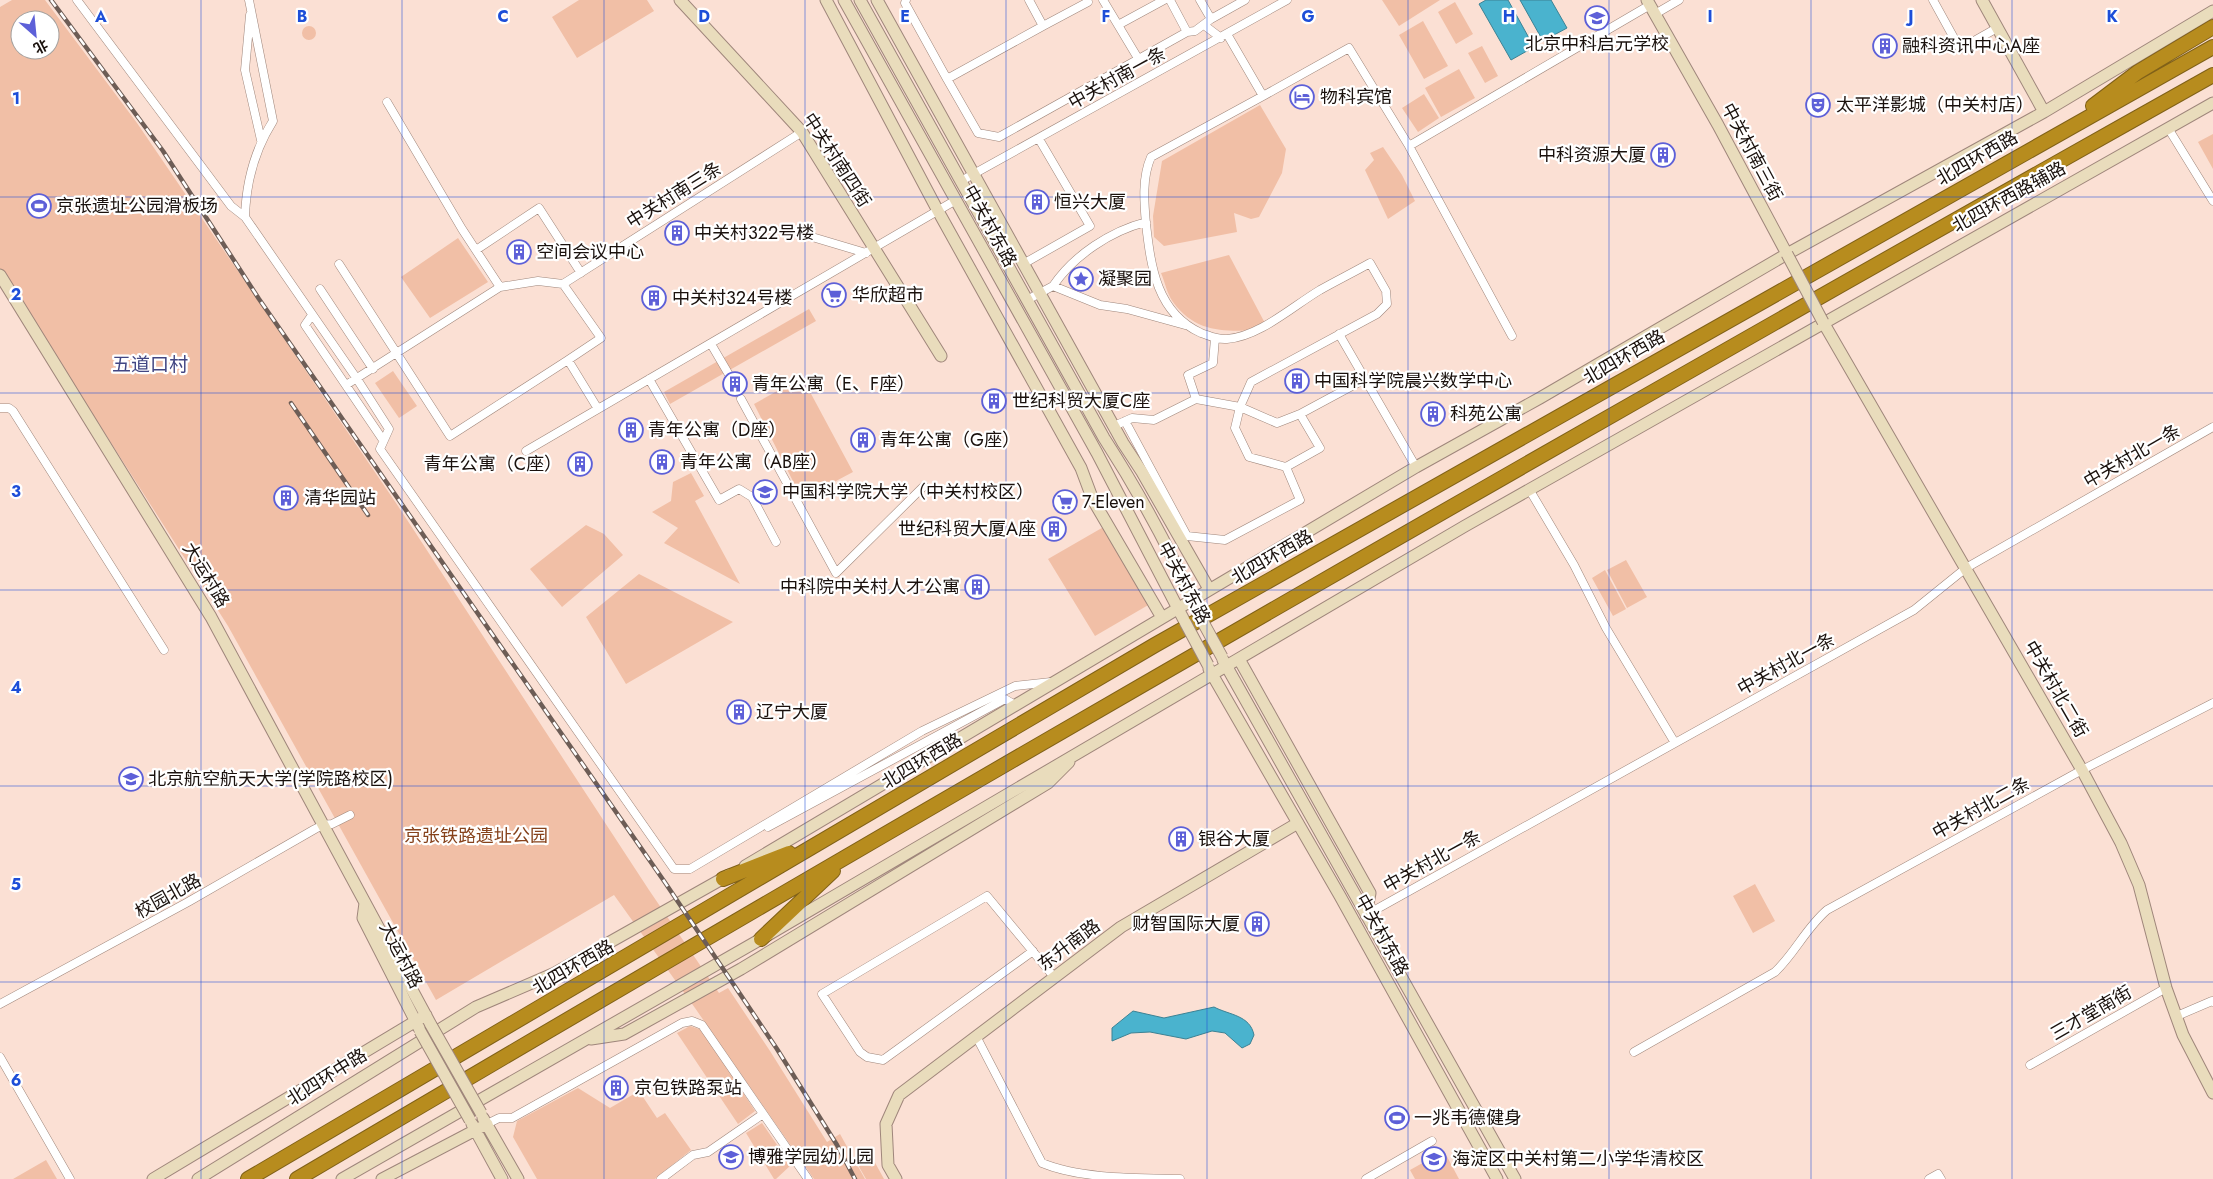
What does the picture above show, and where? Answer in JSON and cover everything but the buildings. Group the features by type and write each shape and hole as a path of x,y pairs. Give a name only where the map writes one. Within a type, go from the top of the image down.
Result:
{"highway":[{"path":"2055,135 2138,72 2213,27"},
{"name":"北四环西路","path":"248,1179 1224,606 2213,47"},
{"path":"298,1179 1258,617 1843,283 2213,75"},
{"path":"723,879 827,839"},
{"path":"761,939 851,854"}],"street":[{"path":"77,0 231,206 245,217 357,379 389,429 380,449 674,869 690,869 750,835 922,730 1015,686 1053,682"},
{"name":"中关村南四街","path":"680,0 802,132 870,251 940,356"},
{"name":"中关村东路","path":"826,0 938,211 1082,468 1093,500 1161,616"},
{"name":"中关村东路","path":"844,0 1097,453 1210,670 1298,823 1497,1179"},
{"name":"中关村东路","path":"860,0 1104,438 1129,477 1185,580 1198,613 1224,662 1515,1179"},
{"name":"中关村东路","path":"877,0 1114,426 1210,589"},
{"path":"906,0 905,3 978,133 998,137 1187,32 1195,31 1211,19 1245,0"},
{"path":"1029,0 1044,26"},
{"path":"1103,0 1139,60"},
{"path":"1118,25 1164,0"},
{"path":"1170,0 1187,32"},
{"path":"1200,0 1211,19"},
{"name":"中关村南一条","path":"961,181 1287,0"},
{"path":"1409,146 1650,6 1679,0"},
{"path":"1933,0 1960,49 1997,28"},
{"path":"1982,0 2044,112 2213,11"},
{"path":"947,79 1090,1"},
{"path":"245,217 246,190 261,140 273,121 250,3"},
{"path":"250,3 245,70 261,140"},
{"name":"中关村南三街","path":"1650,6 1718,125 1823,322"},
{"path":"1204,25 1224,36 1263,96"},
{"path":"1185,325 1165,301 1150,264 1146,222 1145,170 1150,157 1349,48 1409,146 1512,336"},
{"path":"910,90 913,65"},
{"path":"387,102 500,287"},
{"name":"北四环西路辅路","path":"1823,322 2213,103"},
{"name":"北四环西路","path":"476,1007 555,973 723,879 1161,616 1416,467 1540,398 1787,254 2044,112"},
{"path":"2168,128 2213,201"},
{"name":"中关村南三条","path":"563,284 802,132"},
{"path":"1024,264 1090,226 1039,138"},
{"path":"526,451 956,200"},
{"path":"476,250 539,208 581,273"},
{"path":"1027,300 1053,286 1062,273 1088,250 1124,228 1146,222"},
{"path":"792,231 870,251"},
{"path":"1053,286 1100,305 1127,309 1185,325 1215,338 1227,339 1255,332 1319,291 1370,263 1386,291 1387,304 1377,314 1251,382 1240,407 1235,428 1249,457 1286,467 1320,448 1300,414"},
{"path":"339,264 397,354 450,436 601,338 563,284 538,281 500,287 397,354 374,369 346,385"},
{"name":"大运村路","path":"0,275 211,617 428,1020 518,1179"},
{"path":"320,289 374,369"},
{"path":"312,315 305,325 383,440"},
{"path":"342,1179 761,939 1083,749 1210,670 1224,662 1238,659 1529,489 1823,322"},
{"name":"中关村北二街","path":"1823,322 2082,770 2121,844 2139,885 2166,988 2193,1057 2213,1093"},
{"path":"1339,334 1416,467"},
{"path":"1196,399 1188,375 1213,363 1215,338"},
{"path":"711,344 728,373"},
{"path":"568,360 598,409"},
{"path":"649,379 718,500 739,489 746,492 752,497 776,542"},
{"path":"1114,426 1132,418 1154,420 1196,399 1240,407 1277,423 1300,414 1365,379"},
{"path":"741,399 836,573 924,486"},
{"path":"0,408 8,408 13,411 164,650"},
{"path":"1125,421 1187,536 1225,540 1300,500 1286,467"},
{"name":"中关村北一条","path":"1366,915 1914,610 1966,568 2213,427"},
{"path":"1529,489 1574,565 1606,628 1675,743"},
{"name":"中关村东路","path":"1238,659 1370,893 1366,915"},
{"path":"750,835 781,822 1005,699 1016,704"},
{"name":"中关村北二条","path":"1634,1052 1766,979 1784,964 1812,924 1827,910 2082,770 2213,703"},
{"path":"581,1041 624,1034 741,969 1048,783 1083,749"},
{"name":"校园北路","path":"0,1004 188,902 323,825 332,824 350,815"},
{"name":"东升南路","path":"896,1179 888,1165 886,1124 900,1095 1122,927 1298,823"},
{"path":"1033,951 883,1060 867,1057 860,1052 822,994 987,896 1033,951 1054,977"},
{"name":"大运村路","path":"365,904 363,918 418,1026 502,1179"},
{"name":"三才堂南街","path":"2030,1065 2166,988"},
{"path":"2177,1016 2206,1002 2213,1002"},
{"name":"北四环中路","path":"198,1179 476,1007"},
{"path":"154,1179 428,1020"},
{"path":"382,1179 472,1124 484,1118 512,1118 682,1023 692,1021 702,1025 808,1179"},
{"path":"976,1036 1042,1163 1053,1170 1074,1176 1180,1179"},
{"path":"0,1057 70,1179"},
{"path":"661,1179 693,1155 708,1152 764,1114"},
{"path":"1366,1179 1432,1141"},
{"path":"1930,1179 1938,1174 1941,1179"}],"green space":[{"name":"京张铁路遗址公园","path":"12,0 45,0 52,10 10,10 10,60 60,60 60,20 137,123 398,506 649,890 719,993 728,988 827,1142 840,1134 865,1179 814,1179 614,895 436,1000 228,626 0,269 0,7"},
{"path":"579,0 647,0 654,11 577,58 552,17"},
{"path":"1382,0 1440,0 1399,26"},
{"path":"1455,2 1473,34 1456,44 1438,12"},
{"path":"1423,21 1448,66 1424,79 1399,35"},
{"path":"306,26 312,26 316,33 312,40 306,40 302,36 302,30"},
{"path":"1482,46 1498,76 1485,83 1468,53"},
{"path":"1459,69 1475,98 1441,117 1425,88"},
{"path":"1424,94 1439,118 1418,132 1402,108"},
{"path":"1260,105 1286,149 1282,173 1259,217 1251,219 1234,213 1237,232 1164,246 1154,237 1153,216 1162,161"},
{"path":"2213,134 2213,169 2198,142"},
{"path":"1383,147 1402,175 1415,201 1388,219 1365,170 1374,160 1370,153"},
{"path":"458,238 488,282 430,318 401,277"},
{"path":"1229,255 1267,327 1264,330 1238,331 1203,326 1182,313 1169,295 1161,273"},
{"path":"809,309 816,321 670,404 664,392"},
{"path":"393,371 417,406 399,418 375,383"},
{"path":"802,377 853,472 802,499 754,404"},
{"path":"691,473 704,496 695,501 740,584 664,543 678,528 652,512 671,501 673,482"},
{"path":"586,525 604,534 623,555 562,607 530,569"},
{"path":"1107,525 1150,604 1095,636 1048,559"},
{"path":"1626,560 1647,597 1627,608 1607,570"},
{"path":"1605,570 1626,609 1613,616 1592,578"},
{"path":"639,574 733,622 626,684 586,617"},
{"path":"1755,884 1775,921 1753,933 1733,896"},
{"path":"690,1026 702,1030 755,1111 738,1124 677,1033"},
{"path":"578,1088 610,1108 639,1091 657,1118 665,1113 691,1150 655,1179 537,1179 513,1137 517,1121"},
{"path":"762,1123 791,1165 776,1179 774,1179 746,1133"},
{"path":"1444,1151 1459,1179 1415,1179 1410,1170"},
{"path":"873,1159 884,1179 866,1179 858,1165"},
{"path":"46,1160 57,1179 13,1179"}],"water":[{"path":"1486,0 1508,0 1534,47 1511,60 1479,4"},
{"path":"1520,0 1551,0 1567,28 1543,41"},
{"path":"1214,1007 1238,1016 1248,1023 1254,1035 1250,1044 1242,1048 1225,1033 1212,1031 1186,1039 1150,1032 1131,1033 1112,1041 1112,1028 1133,1011 1164,1018"}],"tunnel":[{"path":"728,373 741,399"}],"railway":[{"path":"51,0 163,151 259,299 664,881 777,1049 837,1145 855,1179"},
{"path":"291,403 368,515"}],"place":[{"name":"北京中科启元学校","path":"1597,18"},
{"name":"融科资讯中心A座","path":"1885,46"},
{"name":"物科宾馆","path":"1302,97"},
{"name":"太平洋影城（中关村店）","path":"1818,105"},
{"name":"中科资源大厦","path":"1663,155"},
{"name":"恒兴大厦","path":"1037,202"},
{"name":"京张遗址公园滑板场","path":"39,206"},
{"name":"中关村322号楼","path":"677,233"},
{"name":"空间会议中心","path":"519,252"},
{"name":"凝聚园","path":"1081,279"},
{"name":"华欣超市","path":"834,295"},
{"name":"中关村324号楼","path":"654,298"},
{"name":"中国科学院晨兴数学中心","path":"1297,381"},
{"name":"青年公寓（E、F座）","path":"735,384"},
{"name":"世纪科贸大厦C座","path":"994,401"},
{"name":"科苑公寓","path":"1433,414"},
{"name":"青年公寓（D座）","path":"631,430"},
{"name":"青年公寓（G座）","path":"863,440"},
{"name":"青年公寓（AB座）","path":"662,462"},
{"name":"青年公寓（C座）","path":"580,464"},
{"name":"中国科学院大学（中关村校区）","path":"765,492"},
{"name":"清华园站","path":"286,498"},
{"name":"7-Eleven","path":"1065,502"},
{"name":"世纪科贸大厦A座","path":"1054,529"},
{"name":"中科院中关村人才公寓","path":"977,587"},
{"name":"辽宁大厦","path":"739,712"},
{"name":"北京航空航天大学(学院路校区)","path":"131,779"},
{"name":"银谷大厦","path":"1181,839"},
{"name":"财智国际大厦","path":"1257,924"},
{"name":"京包铁路泵站","path":"616,1088"},
{"name":"一兆韦德健身","path":"1397,1118"},
{"name":"博雅学园幼儿园","path":"731,1157"},
{"name":"海淀区中关村第二小学华清校区","path":"1434,1159"}],"district":[{"name":"五道口村","path":"150,364"}]}
